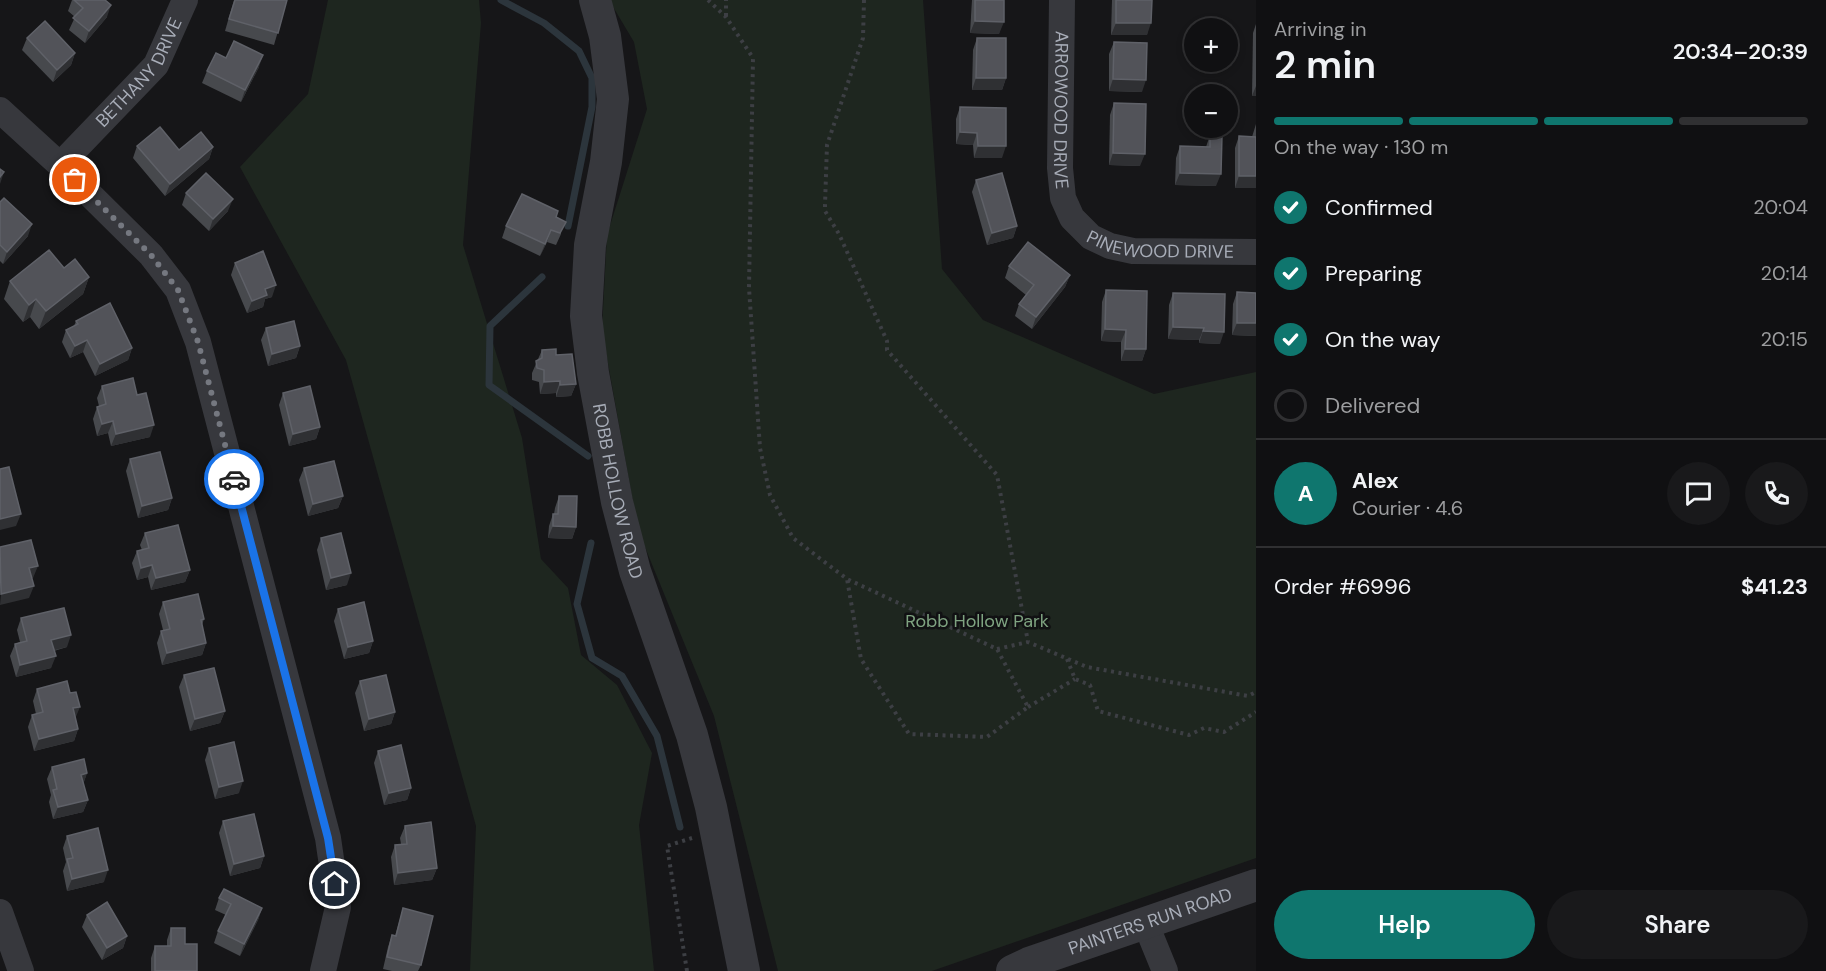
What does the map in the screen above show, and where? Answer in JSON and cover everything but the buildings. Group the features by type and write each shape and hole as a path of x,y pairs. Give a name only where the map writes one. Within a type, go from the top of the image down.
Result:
{"street":[{"name":"BETHANY DRIVE","path":"60,165 156,65 185,0"},
{"name":"ROBB HOLLOW ROAD","path":"596,0 606,36 613,99 606,162 590,245 586,316 593,373 617,502 635,571 692,735 715,830 744,971"},
{"name":"ARROWOOD DRIVE","path":"1062,0 1060,168 1063,198 1072,218"},
{"path":"0,110 60,165 151,255 178,290 198,342 328,838 338,907 323,971"},
{"name":"PINEWOOD DRIVE","path":"1072,218 1091,237 1110,246 1133,250 1256,252"},
{"name":"PAINTERS RUN ROAD","path":"1012,971 1145,922 1256,885"},
{"path":"0,912 21,971"},
{"path":"1145,922 1165,971"}],"path":[{"path":"708,0 726,17 753,58 749,288 760,448 770,495 794,538 847,579 997,649 1028,707"},
{"path":"726,0 726,17"},
{"path":"864,0 863,38 827,146 825,211 839,234 887,341 887,350 997,475 1028,642"},
{"path":"847,579 861,658 909,734 987,736 1028,707 1075,679"},
{"path":"997,649 1028,642 1087,668 1248,696 1256,692"},
{"path":"1067,658 1075,679 1090,685 1098,711 1189,735 1204,728 1224,732 1256,712"},
{"path":"687,971 667,846 715,830"}],"green space":[{"path":"328,0 479,0 481,23 463,245 522,438 541,559 568,588 581,655 617,685 652,753 639,825 654,971 470,971 476,826 346,360 240,167 308,94"},
{"name":"Robb Hollow Park","path":"609,0 923,0 942,269 983,320 1154,394 1256,372 1256,858 932,971 778,971 714,716 638,530 602,330 607,235 647,109 634,42"}],"waterway":[{"path":"501,0 544,23 579,51 592,78 592,107 568,226"},
{"path":"542,277 490,326 489,385 588,456"},
{"path":"591,543 577,604 592,658 622,676 657,736 680,827"}],"way so far":[{"path":"75,180 151,255 178,290 198,342 234,479"}],"route":[{"path":"234,479 328,838 335,884"}]}
